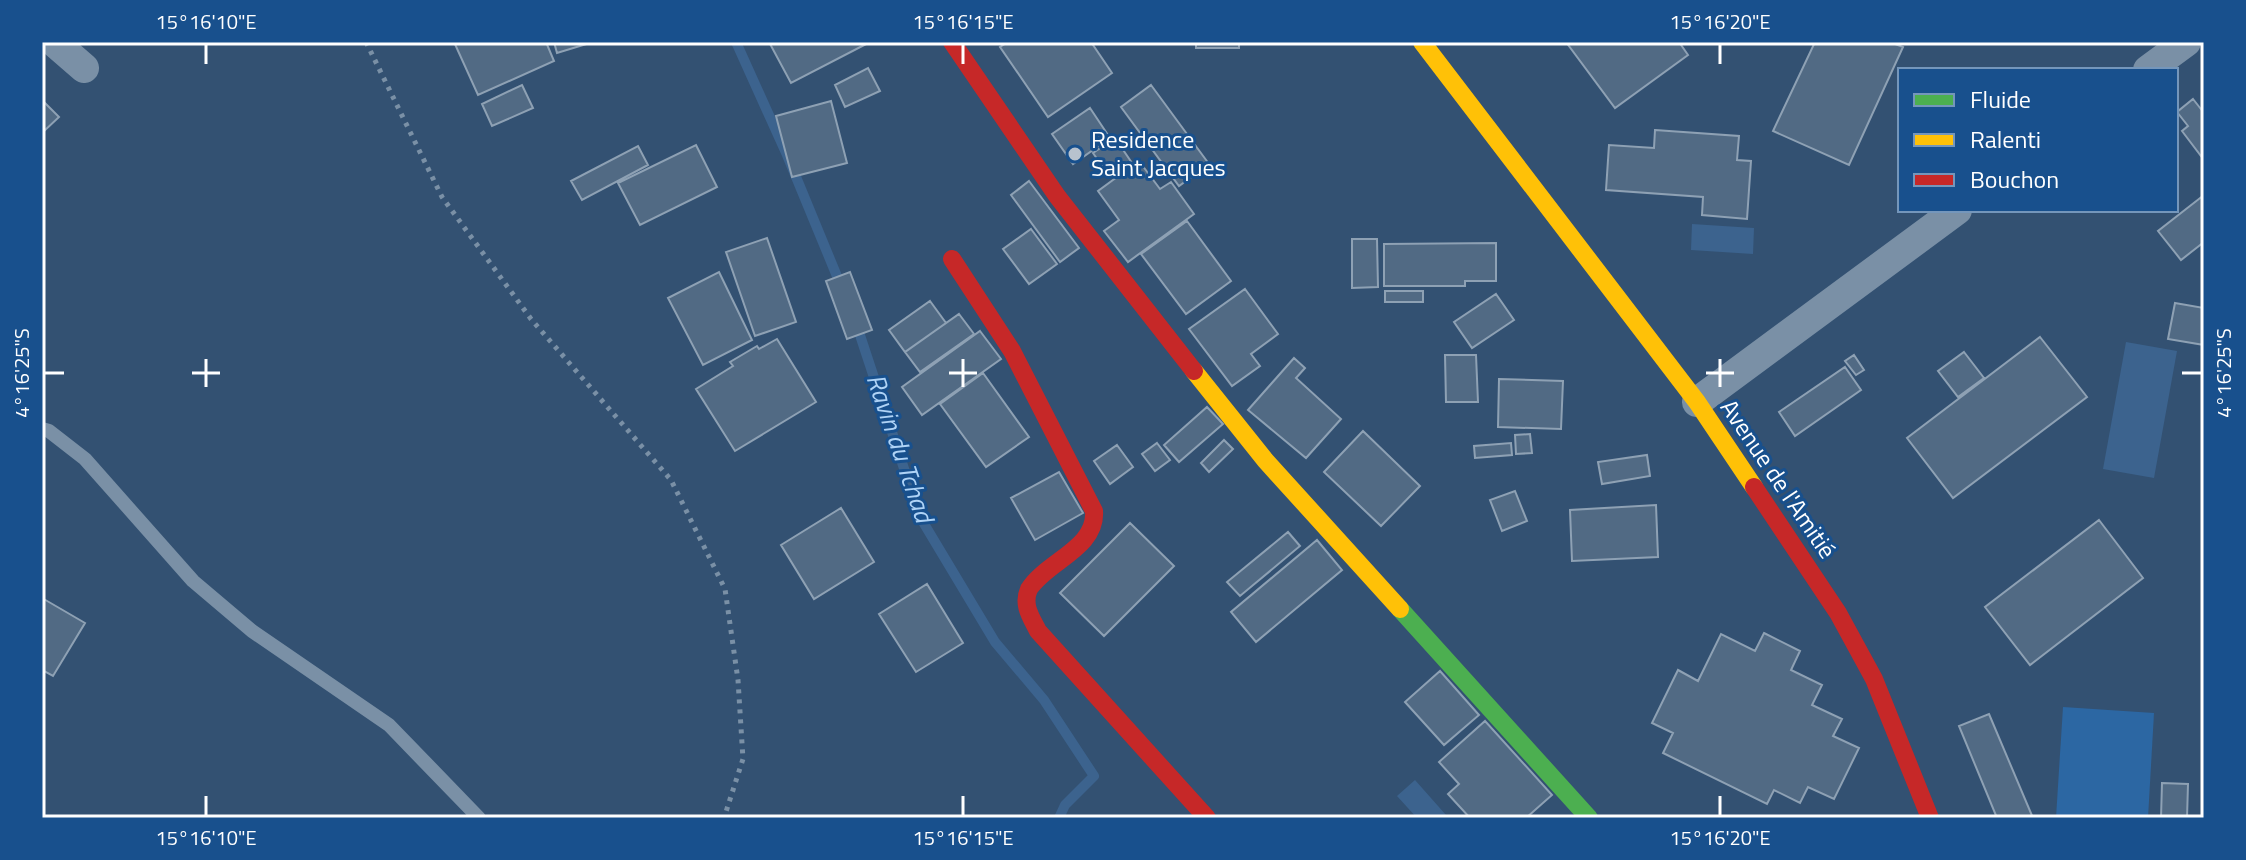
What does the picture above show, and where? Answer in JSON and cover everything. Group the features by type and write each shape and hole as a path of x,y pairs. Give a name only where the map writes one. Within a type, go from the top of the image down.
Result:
{"street":[{"path":"54,42 84,68"},
{"path":"952,42 1057,196 1265,460 1589,818"},
{"name":"Avenue de l'Amitié","path":"1422,42 1697,402 1838,613 1874,679 1930,818"},
{"path":"2151,68 2186,42"},
{"path":"1697,402 1954,212"},
{"path":"952,259 1012,351 1094,511 1095,522 1090,535 1033,582 1025,592 1024,603 1038,631 1207,818"}],"lane":[{"path":"42,429 85,459 193,581 252,631 389,725 479,818"}],"path":[{"path":"366,42 442,197 531,319 671,480 725,589 738,680 743,759 724,818"}],"shaded area":[{"path":"1692,224 1754,228 1753,254 1691,250"},
{"path":"2126,342 2177,351 2154,478 2103,469"},
{"path":"2063,707 2154,713 2148,818 2056,818"},
{"path":"1415,780 1446,815 1442,818 1417,818 1397,796"}],"building":[{"path":"454,42 546,42 554,61 478,95"},
{"path":"554,42 593,42 557,53"},
{"path":"769,42 870,42 791,83"},
{"path":"1008,42 1091,42 1112,73 1048,117 1000,47"},
{"path":"1196,42 1239,42 1239,48 1196,48"},
{"path":"1566,42 1679,42 1688,55 1615,108"},
{"path":"1815,42 1890,42 1903,47 1849,165 1773,131"},
{"path":"868,68 880,91 845,107 835,85"},
{"path":"522,85 533,108 492,126 482,104"},
{"path":"1151,85 1209,164 1179,186 1121,107"},
{"path":"2193,99 2204,113 2204,160 2182,131 2188,126 2178,111"},
{"path":"42,100 59,117 42,133"},
{"path":"831,101 847,163 792,177 776,116"},
{"path":"1090,108 1110,138 1073,164 1052,134"},
{"path":"1655,130 1739,136 1737,160 1751,161 1747,219 1702,215 1703,197 1606,190 1609,145 1654,148"},
{"path":"1115,138 1132,163 1110,177 1093,153"},
{"path":"696,145 717,187 640,225 618,183"},
{"path":"638,146 648,165 582,200 571,181"},
{"path":"1139,161 1160,189 1171,182 1194,214 1128,262 1104,231 1119,220 1098,191"},
{"path":"1029,181 1079,248 1060,262 1011,195"},
{"path":"2204,195 2204,242 2181,260 2158,231"},
{"path":"1187,221 1231,281 1186,314 1141,254"},
{"path":"1031,229 1057,264 1029,284 1003,249"},
{"path":"767,238 796,322 755,336 726,252"},
{"path":"1352,239 1377,239 1378,287 1352,288"},
{"path":"1496,243 1496,281 1465,281 1465,286 1384,286 1384,244"},
{"path":"719,272 752,340 703,365 668,298"},
{"path":"850,272 872,330 847,339 826,281"},
{"path":"1245,289 1278,334 1251,354 1260,366 1232,386 1189,329"},
{"path":"1385,291 1423,291 1423,302 1385,302"},
{"path":"1496,294 1514,320 1472,348 1454,322"},
{"path":"930,301 946,323 905,352 889,330"},
{"path":"2175,303 2204,308 2204,345 2168,339"},
{"path":"959,314 974,334 920,372 905,352"},
{"path":"980,331 1001,359 922,415 902,387"},
{"path":"2040,337 2087,397 1953,498 1907,438"},
{"path":"777,339 816,402 735,451 696,389 733,366 730,362 757,346 759,349"},
{"path":"1964,352 1984,378 1958,397 1938,371"},
{"path":"1445,355 1476,355 1478,402 1446,402"},
{"path":"1854,355 1864,370 1856,375 1845,361"},
{"path":"1294,358 1305,368 1296,378 1341,419 1306,458 1248,410"},
{"path":"1845,367 1861,390 1795,436 1779,412"},
{"path":"983,373 1029,437 986,467 940,404"},
{"path":"1499,379 1563,381 1561,429 1498,427"},
{"path":"1207,407 1223,424 1179,462 1164,445"},
{"path":"1363,431 1420,486 1381,526 1324,472"},
{"path":"1530,434 1532,453 1516,454 1515,435"},
{"path":"1224,440 1233,449 1209,472 1201,463"},
{"path":"1157,443 1170,460 1155,471 1142,454"},
{"path":"1511,443 1512,455 1475,458 1474,446"},
{"path":"1117,445 1133,467 1110,484 1094,461"},
{"path":"1647,455 1650,476 1602,484 1598,462"},
{"path":"1059,472 1083,513 1035,540 1011,498"},
{"path":"1515,491 1527,521 1502,531 1490,500"},
{"path":"1656,505 1658,557 1572,561 1570,510"},
{"path":"841,508 874,562 814,599 781,545"},
{"path":"2099,520 2143,578 2030,665 1985,607"},
{"path":"1130,523 1174,566 1104,636 1060,593"},
{"path":"1288,532 1300,546 1240,596 1227,582"},
{"path":"1317,540 1342,570 1256,642 1231,612"},
{"path":"927,584 963,643 916,672 879,614"},
{"path":"42,598 85,623 53,676 42,670"},
{"path":"1764,633 1800,651 1791,670 1822,685 1812,705 1842,719 1833,736 1859,748 1834,799 1808,787 1800,803 1774,790 1767,804 1663,753 1673,733 1652,723 1678,670 1698,681 1721,634 1755,651"},
{"path":"1440,671 1479,715 1444,745 1405,702"},
{"path":"1989,714 2033,818 1997,818 1959,726"},
{"path":"1485,721 1552,795 1526,818 1470,818 1448,794 1459,784 1439,762"},
{"path":"2162,783 2188,784 2187,818 2161,818"}],"waterway":[{"name":"Ravin du Tchad","path":"736,42 841,286"},
{"name":"Ravin du Tchad","path":"856,323 920,517 995,642 1044,700 1094,776 1065,805 1059,818"}],"traffic: fast":[{"path":"1400,609 1589,818"}],"traffic: slow":[{"path":"1422,42 1697,402 1754,487"},
{"path":"1194,371 1265,460 1400,609"}],"traffic: jam":[{"path":"952,42 1057,196 1194,371"},
{"path":"952,259 1012,351 1094,511 1088,535 1029,589 1026,600 1030,616 1038,631 1207,818"},
{"path":"1754,487 1838,613 1874,679 1930,818"}],"place":[{"name":"Residence Saint Jacques","path":"1075,154"}]}
